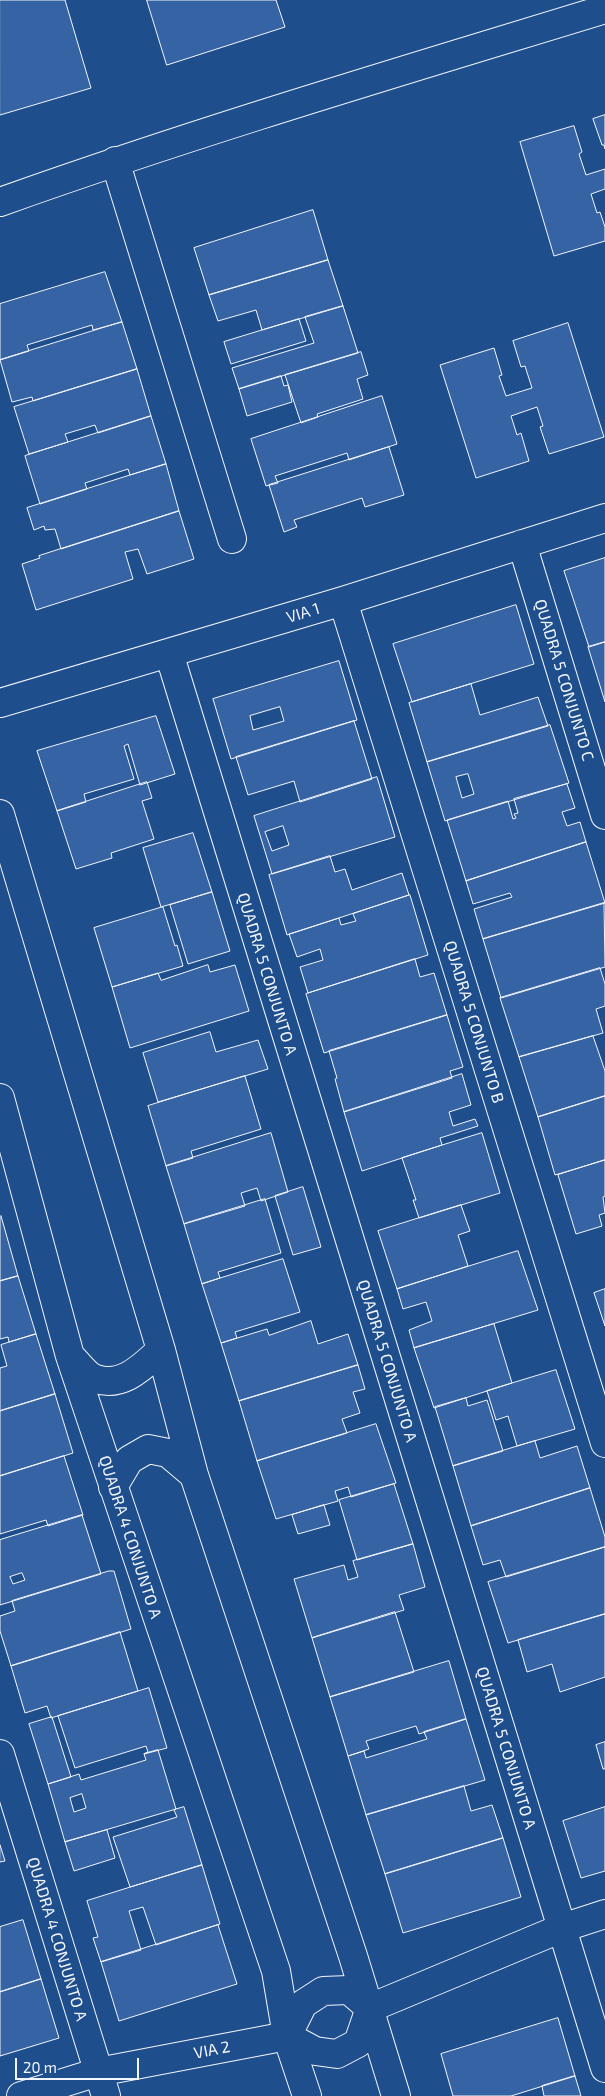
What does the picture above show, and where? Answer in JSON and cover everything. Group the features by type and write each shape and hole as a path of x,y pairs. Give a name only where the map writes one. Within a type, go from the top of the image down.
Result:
{"street":[{"path":"0,202 115,161 605,9"},
{"path":"115,161 232,539"},
{"name":"VIA 1","path":"0,703 343,601 605,518"},
{"name":"QUADRA 5 CONJUNTO C","path":"522,544 605,815"},
{"name":"QUADRA 5 CONJUNTO B","path":"343,601 605,1443"},
{"name":"QUADRA 5 CONJUNTO A","path":"169,653 605,2068"},
{"path":"0,814 160,1350 194,1475 354,1956 382,2055 396,2096"},
{"name":"QUADRA 4 CONJUNTO A","path":"0,1098 70,1356 276,1971 287,2036 307,2096"},
{"path":"70,1356 95,1379 113,1381 136,1373 160,1350"},
{"path":"113,1487 129,1460 148,1448 168,1453 194,1475"},
{"name":"QUADRA 4 CONJUNTO A","path":"0,1754 102,2084"},
{"path":"370,2008 349,1990 323,1991 303,2004 287,2036 315,2051 337,2054 358,2043 370,2008 562,1928 605,1914"},
{"name":"VIA 2","path":"21,2096 102,2084 287,2036"}],"building":[{"path":"0,0 65,0 91,88 0,115"},
{"path":"147,0 276,0 285,27 167,65"},
{"path":"605,115 605,149 593,119"},
{"path":"574,126 582,152 579,154 586,175 605,169 605,189 591,194 597,213 600,212 605,227 605,241 554,256 520,142"},
{"path":"313,210 328,260 209,295 194,248"},
{"path":"328,260 343,306 262,330 256,310 218,321 209,295"},
{"path":"105,272 122,322 93,330 92,325 27,345 29,351 0,360 0,304"},
{"path":"343,306 358,353 239,389 232,368 314,343 305,317"},
{"path":"299,319 306,341 231,364 224,342"},
{"path":"122,322 137,369 33,401 32,397 12,402 0,360"},
{"path":"568,323 604,437 549,454 540,427 543,426 537,407 511,416 517,435 521,433 529,461 476,478 440,365 494,348 502,375 499,376 506,396 532,388 525,366 521,367 513,341"},
{"path":"361,352 368,375 357,379 363,399 317,414 318,417 301,423 285,375"},
{"path":"137,369 151,416 98,433 95,425 65,434 68,442 29,454 14,407"},
{"path":"281,376 284,386 288,385 292,402 247,416 239,389"},
{"path":"382,396 397,444 349,460 347,453 275,476 278,483 266,486 251,439"},
{"path":"151,416 166,464 130,475 128,469 85,483 87,489 40,504 25,456"},
{"path":"389,447 404,495 365,507 362,498 294,520 297,527 284,532 269,485"},
{"path":"166,464 179,511 61,549 55,529 45,530 44,526 34,530 27,508"},
{"path":"179,511 194,559 147,574 138,549 125,552 133,579 36,610 22,564 40,558 39,556"},
{"path":"605,558 605,642 589,647 564,571"},
{"path":"516,605 534,664 412,702 393,644"},
{"path":"605,642 605,702 588,647"},
{"path":"339,661 357,720 231,759 213,699","holes":["280,707 284,721 253,730 250,716"]},
{"path":"471,684 480,715 538,697 548,726 427,762 409,703"},
{"path":"156,716 175,774 140,785 128,744 124,746 134,779 84,794 86,802 57,811 37,751"},
{"path":"354,721 372,779 300,802 294,781 248,795 236,757"},
{"path":"550,725 569,783 445,821 427,762","holes":["468,774 474,794 462,798 456,777"]},
{"path":"377,777 395,837 272,874 254,816","holes":["283,826 289,845 272,851 265,832"]},
{"path":"147,782 152,798 142,801 154,839 111,853 112,858 76,869 57,811"},
{"path":"567,784 575,808 562,812 567,826 580,822 586,842 466,881 447,820 508,801 513,819 516,818 514,814 518,813 514,799"},
{"path":"193,833 212,892 161,907 143,848"},
{"path":"586,842 605,903 483,939 474,909 512,897 510,893 473,904 466,881"},
{"path":"330,856 335,872 345,869 352,890 402,873 409,895 287,935 269,875"},
{"path":"212,892 230,951 188,964 170,905"},
{"path":"410,895 428,955 308,993 300,967 323,960 320,949 297,957 289,934 339,918 341,925 356,921 353,914"},
{"path":"604,903 605,967 501,998 483,939"},
{"path":"163,907 183,966 112,987 94,928"},
{"path":"415,959 420,977 434,973 447,1015 324,1053 306,994"},
{"path":"208,965 210,972 235,965 249,1011 130,1048 112,987 158,973 161,980"},
{"path":"600,968 605,984 605,1006 596,1009 603,1033 519,1057 500,998"},
{"path":"447,1015 463,1067 450,1071 452,1078 344,1112 329,1051"},
{"path":"210,1032 216,1052 258,1040 268,1069 158,1102 143,1053"},
{"path":"593,1036 605,1071 605,1096 538,1117 519,1057"},
{"path":"462,1074 471,1105 449,1112 453,1126 475,1119 478,1126 440,1138 442,1145 362,1171 344,1112"},
{"path":"245,1076 261,1129 191,1151 193,1158 166,1166 148,1106"},
{"path":"605,1096 605,1160 555,1175 538,1117"},
{"path":"271,1133 288,1192 261,1201 257,1188 241,1193 245,1206 184,1224 166,1166"},
{"path":"482,1133 500,1193 419,1218 413,1200 416,1200 402,1158"},
{"path":"605,1160 605,1196 603,1197 605,1213 599,1215 602,1226 576,1234 558,1175"},
{"path":"303,1187 321,1247 293,1255 275,1196"},
{"path":"265,1199 281,1253 218,1272 220,1278 202,1284 184,1224"},
{"path":"461,1205 470,1231 458,1235 468,1266 397,1289 378,1231"},
{"path":"0,1217 18,1276 0,1281"},
{"path":"518,1251 538,1310 414,1348 409,1330 432,1321 426,1302 403,1309 397,1289"},
{"path":"283,1259 300,1312 235,1332 237,1338 221,1343 202,1284"},
{"path":"18,1276 36,1334 9,1342 8,1337 0,1339 0,1281"},
{"path":"605,1289 605,1326 594,1293"},
{"path":"311,1321 318,1344 348,1334 358,1365 239,1401 221,1343 267,1329 269,1335"},
{"path":"494,1324 512,1383 434,1408 414,1348"},
{"path":"36,1334 55,1394 0,1411 0,1368 7,1366 1,1345"},
{"path":"358,1365 365,1389 353,1392 360,1413 342,1419 347,1433 257,1461 239,1401"},
{"path":"556,1370 575,1429 517,1446 508,1416 496,1420 487,1391"},
{"path":"55,1394 73,1453 0,1476 0,1411"},
{"path":"466,1398 468,1406 487,1400 503,1451 453,1466 435,1407"},
{"path":"376,1424 396,1483 351,1497 348,1487 335,1491 338,1501 276,1519 257,1461"},
{"path":"535,1441 540,1458 577,1446 590,1488 471,1526 453,1466"},
{"path":"64,1456 83,1515 48,1526 46,1520 0,1534 0,1476"},
{"path":"394,1484 413,1544 357,1560 339,1500"},
{"path":"590,1488 605,1537 605,1547 506,1577 500,1560 483,1565 471,1526"},
{"path":"324,1505 330,1525 298,1534 292,1515"},
{"path":"82,1515 101,1574 0,1605 0,1540","holes":["22,1573 25,1580 13,1584 10,1577"]},
{"path":"413,1544 425,1587 399,1595 404,1610 312,1638 294,1579 344,1565 348,1580 358,1577 353,1561"},
{"path":"605,1547 605,1614 508,1643 488,1582"},
{"path":"114,1571 131,1629 11,1666 0,1631 0,1616 15,1611 12,1601"},
{"path":"395,1612 414,1672 330,1697 312,1638"},
{"path":"605,1614 605,1677 560,1692 552,1664 527,1672 518,1640"},
{"path":"120,1632 138,1691 51,1718 47,1706 25,1713 11,1666"},
{"path":"449,1661 466,1719 419,1734 416,1726 366,1741 369,1749 348,1756 330,1697"},
{"path":"149,1688 167,1748 144,1754 148,1752 146,1746 75,1768 58,1716"},
{"path":"52,1717 71,1777 48,1784 29,1724"},
{"path":"466,1719 485,1780 366,1815 348,1756 364,1751 366,1758 427,1739 424,1732"},
{"path":"605,1742 605,1769 603,1769 596,1745"},
{"path":"158,1750 176,1809 65,1842 48,1784 79,1774 81,1780 146,1760 144,1754","holes":["82,1794 86,1808 74,1812 70,1798"]},
{"path":"464,1786 471,1811 492,1805 503,1838 385,1874 366,1815"},
{"path":"184,1807 202,1865 130,1887 113,1837 177,1817 174,1810"},
{"path":"605,1807 605,1871 581,1878 563,1821"},
{"path":"107,1830 115,1858 74,1871 65,1842"},
{"path":"503,1838 521,1897 403,1933 385,1874"},
{"path":"0,1845 5,1861 0,1862"},
{"path":"202,1865 220,1924 156,1945 143,1907 129,1911 141,1950 101,1962 93,1938 98,1937 87,1901"},
{"path":"23,1920 41,1979 0,1992 0,1927"},
{"path":"218,1925 237,1984 119,2021 101,1962"},
{"path":"41,1979 59,2038 0,2056 0,1992"},
{"path":"558,2018 575,2076 511,2096 453,2096 441,2054"},
{"path":"575,2076 581,2096 544,2096 542,2086"}]}
